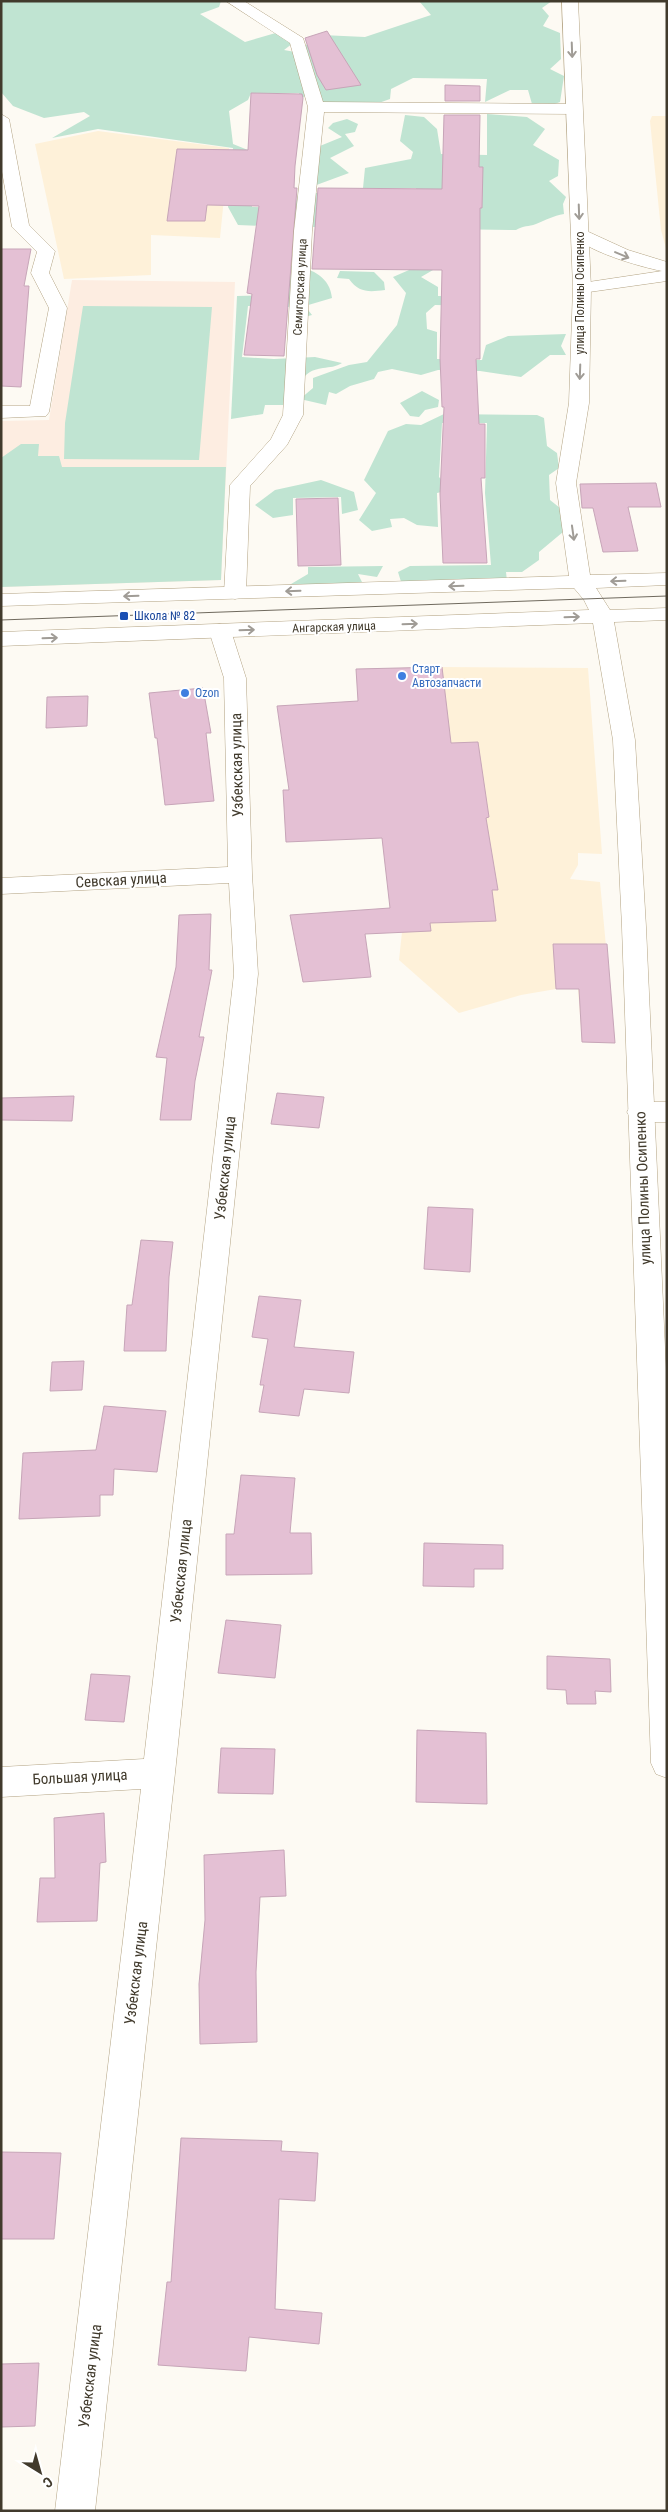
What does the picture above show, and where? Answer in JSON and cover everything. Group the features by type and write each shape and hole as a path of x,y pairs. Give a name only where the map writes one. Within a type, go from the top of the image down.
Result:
{"street":[{"name":"Семигорская улица","path":"233,1 297,41 316,107 303,231 293,415 280,441 240,485 235,593"},
{"name":"улица Полины Осипенко","path":"570,1 582,288 579,403 566,483 581,583 594,598 602,616 624,740 634,927 667,1762"},
{"path":"316,107 575,110"},
{"path":"1,119 4,151 21,227 46,251 40,273 58,308 39,412 1,412"},
{"path":"580,233 630,259 667,267"},
{"path":"582,288 667,276"},
{"path":"1,600 667,579"},
{"name":"Ангарская улица","path":"1,639 667,614"},
{"name":"Узбекская улица","path":"75,2511 159,1773 246,974 240,874 235,678 220,631"},
{"name":"Севская улица","path":"1,886 240,874"},
{"path":"640,1112 667,1112"},
{"name":"Большая улица","path":"1,1782 159,1773"}],"shaded area":[{"path":"652,116 667,116 667,252 661,230 650,121"},
{"path":"98,131 229,148 220,238 151,235 151,275 64,279 35,144"},
{"path":"72,280 235,282 221,580 1,587 1,421 49,420"},
{"path":"442,667 588,668 602,854 578,853 578,865 570,879 600,882 615,1043 582,1042 578,989 556,989 521,995 459,1013 399,960 402,932 389,895 380,823 359,707 356,669"}],"green space":[{"path":"1,1 221,1 219,7 200,14 245,42 286,30 301,37 284,50 295,52 322,35 365,37 431,15 419,1 552,1 542,8 549,16 543,26 560,33 561,59 550,69 564,76 560,102 547,107 532,104 528,90 510,90 485,102 487,79 413,78 391,89 390,99 370,106 321,104 317,97 305,96 299,100 299,93 251,93 248,100 229,111 233,144 258,154 252,207 293,208 299,193 325,193 416,208 416,188 363,188 365,168 411,159 413,152 400,141 405,115 424,117 437,129 441,154 487,155 487,114 527,117 545,129 533,145 559,160 558,176 549,181 566,197 563,204 564,214 516,230 310,227 297,220 292,227 238,225 228,207 233,148 98,129 52,138 90,116 84,112 44,118 13,106 1,92"},
{"path":"347,119 358,124 355,132 345,134 354,146 330,158 349,173 311,187 315,148 342,137 328,128 333,123"},
{"path":"409,242 438,251 433,270 421,277 438,287 438,296 480,297 480,306 435,305 426,313 427,329 437,332 437,359 482,360 486,345 508,336 566,334 561,346 566,355 550,355 521,377 480,371 438,370 421,375 392,369 378,372 374,379 350,386 336,394 329,392 326,405 300,399 313,388 313,378 349,365 367,362 397,325 406,293 393,277 409,270"},
{"path":"295,265 308,269 320,276 328,285 332,298 305,306 312,315 301,318 292,307 248,306 242,357 274,359 315,357 342,363 315,370 305,376 299,385 292,405 265,405 263,414 231,419 237,296 287,295 291,266"},
{"path":"340,271 374,272 384,282 385,290 369,291 361,289 349,279 337,278"},
{"path":"83,306 212,307 199,460 64,459 65,423"},
{"path":"422,391 439,400 438,407 425,410 419,417 410,416 400,403"},
{"path":"444,414 537,415 544,418 547,446 557,453 559,468 549,475 550,500 560,508 563,532 539,552 539,560 522,572 506,572 507,581 402,585 398,572 410,566 491,565 485,493 487,423 442,423 439,477 451,490 437,493 438,527 417,525 404,518 390,519 392,527 372,531 359,520 376,493 364,480 388,431 406,424 421,425"},
{"path":"21,444 39,444 38,456 59,456 62,467 226,467 221,580 1,587 1,458"},
{"path":"321,480 354,492 358,510 342,514 341,497 293,498 293,515 273,518 255,505 275,490"},
{"path":"383,566 377,577 358,574 364,586 286,587 308,574 308,567"}],"building":[{"path":"327,31 361,85 326,90 317,75 305,38"},
{"path":"445,85 480,86 480,101 445,101"},
{"path":"251,93 302,94 303,98 295,166 294,188 297,188 284,356 244,355 252,294 247,293 259,206 207,205 205,221 167,221 177,149 248,150"},
{"path":"444,115 480,115 479,167 483,167 482,208 480,208 480,359 476,359 479,424 485,424 485,478 481,478 487,563 443,563 440,494 444,407 442,407 440,358 442,270 312,269 318,188 442,189"},
{"path":"1,249 31,249 24,286 29,286 21,387 1,386"},
{"path":"656,483 661,507 628,507 638,551 603,552 593,508 582,508 580,484"},
{"path":"338,498 341,565 298,566 296,499"},
{"path":"442,667 451,743 478,742 489,817 486,818 498,890 492,890 496,921 430,923 431,931 365,934 371,977 303,982 290,915 390,908 382,838 286,842 283,790 289,790 277,706 358,701 356,669"},
{"path":"203,688 211,733 206,733 214,801 165,805 157,738 155,738 149,693"},
{"path":"88,696 87,726 46,728 47,697"},
{"path":"211,914 209,970 212,970 199,1037 204,1037 195,1081 191,1120 160,1120 167,1058 156,1057 176,967 179,915"},
{"path":"553,944 607,944 615,1043 582,1042 579,989 556,989"},
{"path":"277,1093 324,1097 319,1128 271,1124"},
{"path":"74,1096 72,1121 1,1120 1,1098"},
{"path":"428,1207 473,1209 470,1272 424,1269"},
{"path":"141,1240 173,1242 169,1277 166,1351 124,1351 127,1305 132,1305"},
{"path":"259,1296 301,1300 294,1347 354,1352 349,1393 304,1389 299,1416 259,1412 264,1385 260,1385 268,1339 252,1337"},
{"path":"84,1361 82,1390 50,1391 52,1362"},
{"path":"104,1406 166,1411 157,1472 114,1469 113,1495 100,1495 100,1516 19,1519 23,1453 96,1450"},
{"path":"241,1475 295,1478 290,1533 311,1533 312,1574 226,1575 226,1534 234,1534"},
{"path":"424,1543 503,1545 503,1569 474,1569 474,1587 423,1586"},
{"path":"226,1620 281,1625 275,1678 218,1673"},
{"path":"547,1656 610,1659 611,1692 595,1691 596,1704 567,1704 566,1690 547,1689"},
{"path":"91,1674 130,1676 124,1722 85,1720"},
{"path":"417,1730 486,1733 487,1804 416,1802"},
{"path":"221,1748 275,1749 273,1794 218,1793"},
{"path":"104,1813 106,1862 100,1863 97,1921 37,1922 40,1878 55,1878 54,1818"},
{"path":"284,1850 286,1896 260,1897 256,1972 257,2042 200,2044 199,1984 205,1920 204,1855"},
{"path":"181,2138 282,2141 281,2151 318,2153 315,2201 279,2199 275,2309 322,2313 319,2344 249,2337 246,2371 158,2365 167,2282 171,2282"},
{"path":"1,2152 61,2153 54,2239 1,2239"},
{"path":"39,2363 35,2426 1,2427 1,2364"}],"tram line":[{"path":"1,620 667,596"}],"place":[{"name":"Школа № 82","path":"124,616"},
{"name":"Старт Автозапчасти","path":"402,676"},
{"name":"Ozon","path":"185,693"}]}
